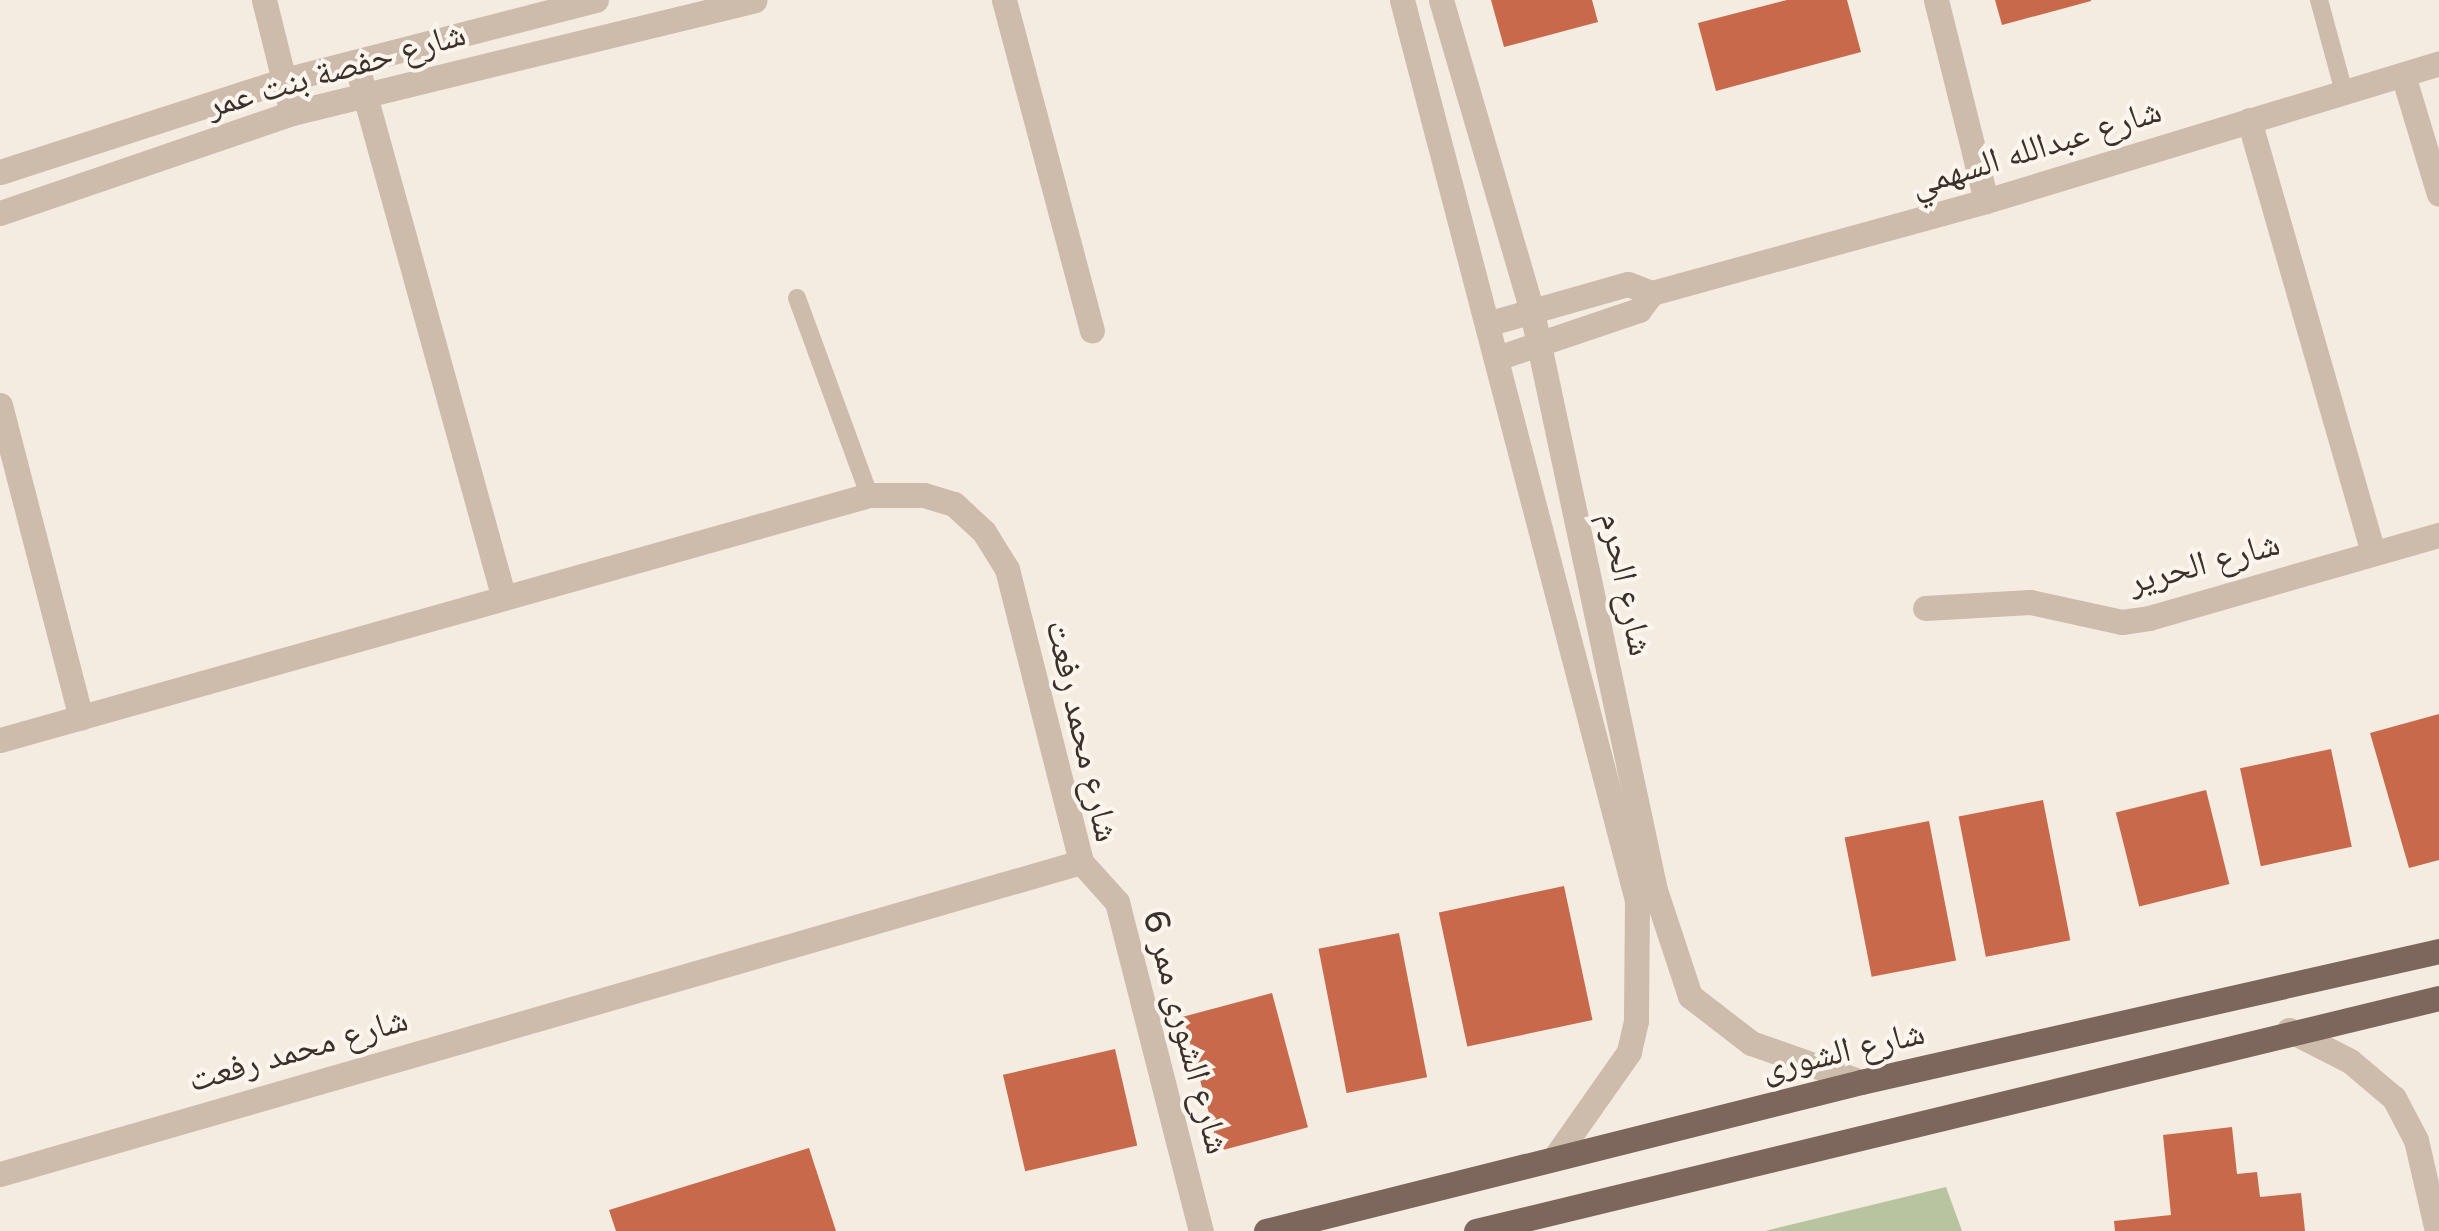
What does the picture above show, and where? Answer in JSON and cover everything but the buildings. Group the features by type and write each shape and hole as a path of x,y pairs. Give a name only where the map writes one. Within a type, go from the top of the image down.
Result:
{"main road":[{"name":"شارع الشورى","path":"1266,1231 1861,1082 2439,950"},
{"path":"1476,1231 2289,1030 2439,998"}],"street":[{"path":"264,0 292,113"},
{"name":"شارع حفصة بنت عمر","path":"0,172 284,80 596,0"},
{"name":"شارع حفصة بنت عمر","path":"0,213 292,113 754,0"},
{"path":"1004,0 1092,331"},
{"name":"شارع الحرم","path":"1402,0 1500,357 1637,900 1636,1021 1629,1052 1556,1156"},
{"name":"شارع الحرم","path":"1442,0 1532,312 1655,890 1690,996 1751,1044 1861,1082"},
{"path":"1936,0 1986,201"},
{"path":"356,63 503,595"},
{"name":"شارع عبدالله السهمي","path":"1490,323 1628,284 1652,293 1986,201 2439,63"},
{"path":"2403,75 2439,194"},
{"path":"2249,120 2373,553"},
{"name":"شارع عبدالله السهمي","path":"1500,357 1639,310 1652,293"},
{"path":"0,405 81,718"},
{"name":"شارع محمد رفعت","path":"0,740 503,595 869,495 924,495 954,504 984,532 1007,569 1081,862 0,1174"},
{"name":"شارع الحرير","path":"1925,608 2030,602 2135,620 2439,535"},
{"name":"شارع الشورى ممر 6","path":"1081,862 1117,902 1201,1231"},
{"path":"2289,1030 2350,1061 2394,1098 2416,1140 2438,1231"}],"lane":[{"path":"2319,0 2344,92"},
{"path":"797,298 869,495"}],"green space":[{"path":"1946,1187 1962,1231 1765,1231"}]}
